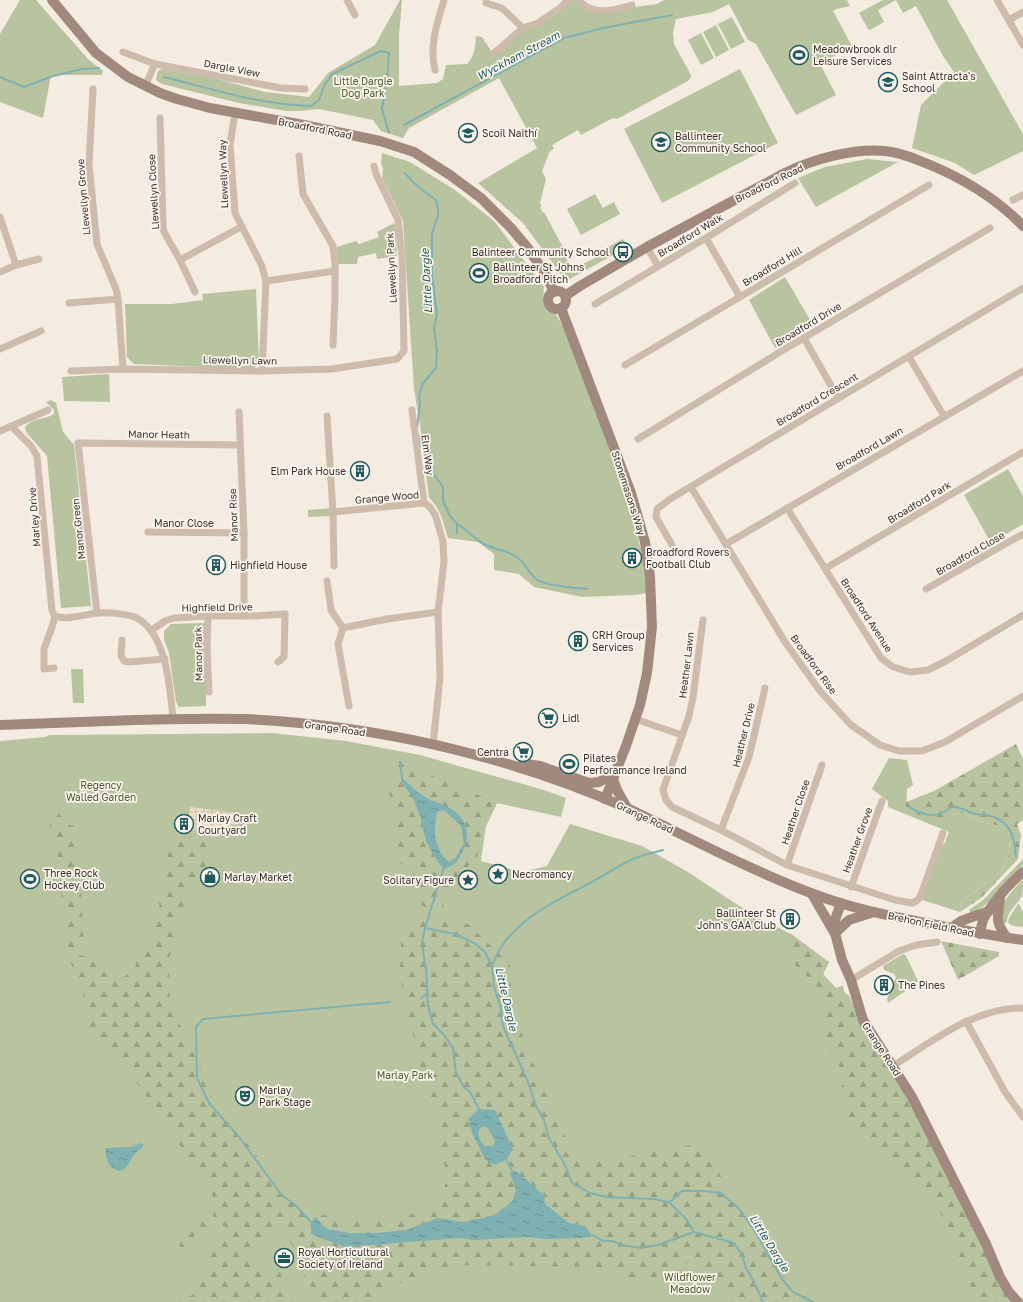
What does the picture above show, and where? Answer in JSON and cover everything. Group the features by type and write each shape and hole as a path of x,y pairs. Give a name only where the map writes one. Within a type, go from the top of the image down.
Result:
{"street":[{"name":"Broadford Road","path":"52,0 96,52 128,76 145,86 177,99 210,108 304,125 380,141 414,152 450,175 481,198 511,228 527,247 542,269 554,292"},
{"path":"347,0 355,15"},
{"path":"435,70 433,61 433,46 436,26 444,0"},
{"path":"486,0 486,3 502,8 523,28"},
{"path":"493,54 523,28 538,23 561,7 568,0"},
{"path":"579,0 583,5 598,10 610,11 632,5"},
{"path":"998,0 1023,45"},
{"path":"1009,20 1023,12"},
{"name":"Dargle View","path":"123,52 155,64 281,88 305,89"},
{"path":"145,86 155,64"},
{"name":"Llewellyn Grove","path":"93,89 89,165 97,244 116,289 123,369"},
{"name":"Llewellyn Way","path":"235,113 230,145 235,213 262,266 266,282 262,371"},
{"name":"Llewellyn Close","path":"160,118 164,232 180,260 194,292"},
{"name":"Broadford Road","path":"565,296 647,247 790,170 843,153 883,151 898,154 943,170 973,186 995,201 1023,226"},
{"path":"299,156 304,194 333,246 335,271 333,344"},
{"name":"Llewellyn Park","path":"374,166 376,174 398,220 402,257 404,350"},
{"name":"Broadford Walk","path":"595,304 795,183"},
{"name":"Broadford Hill","path":"626,365 929,185"},
{"path":"1013,200 1023,195"},
{"path":"0,218 16,265"},
{"path":"180,260 241,227"},
{"name":"Broadford Drive","path":"638,439 804,338 990,228"},
{"path":"706,238 740,297"},
{"path":"647,247 658,266"},
{"path":"0,272 16,265 39,259"},
{"path":"266,282 335,271"},
{"name":"Broadford Crescent","path":"672,545 656,517 657,509 670,499 1023,288"},
{"path":"559,291 565,296 565,305 560,308 555,309 549,304 549,298 554,292 559,291"},
{"path":"69,303 118,299"},
{"name":"Stonemasons Way","path":"560,308 631,493 645,542 652,591 652,635 647,673 626,746 604,799"},
{"path":"0,349 41,331"},
{"path":"804,338 838,398"},
{"name":"Llewellyn Lawn","path":"71,371 123,369 262,371 332,369 398,359 404,350"},
{"path":"909,357 944,416"},
{"name":"Broadford Lawn","path":"726,544 1023,371"},
{"path":"0,431 48,410"},
{"name":"Elm Way","path":"412,410 424,503"},
{"name":"Manor Rise","path":"239,412 244,533 244,616"},
{"path":"327,416 333,512 334,566"},
{"name":"Marley Drive","path":"11,426 31,446 37,456 52,611 55,616"},
{"name":"Manor Heath","path":"78,443 240,445"},
{"name":"Manor Green","path":"78,443 97,613"},
{"name":"Broadford Park","path":"826,568 1023,452"},
{"name":"Broadford Rise","path":"691,486 786,642 820,691 851,725 880,745 899,751 922,751 945,742 1023,696"},
{"name":"Grange Wood","path":"333,512 424,503 435,515 443,542 444,561 438,612 440,677 433,745"},
{"name":"Broadford Avenue","path":"787,508 881,658 893,667 910,672 928,670 946,661 1023,615"},
{"name":"Manor Close","path":"148,532 244,533"},
{"name":"Broadford Close","path":"926,589 1023,534"},
{"path":"327,581 331,610 343,628"},
{"path":"343,628 387,619 438,612"},
{"path":"54,668 44,669 44,649 55,616 63,618 97,613 117,614 137,618 152,630 165,659 173,719"},
{"name":"Highfield Drive","path":"152,630 165,621 174,618 285,614 284,656 278,662"},
{"name":"Manor Park","path":"208,616 207,646 209,692"},
{"name":"Heather Lawn","path":"702,620 694,692 682,735 663,790 666,800 672,807 721,830"},
{"path":"343,628 338,644 349,706"},
{"path":"122,640 121,656 124,661 129,662 165,659"},
{"name":"Heather Drive","path":"721,830 749,757 765,688"},
{"name":"Grange Road","path":"0,725 173,719 243,719 308,724 433,745 516,767 604,799 627,808 760,872 812,894 841,903 835,920 834,933 842,960 851,980 863,1020 905,1085 986,1244 1000,1277 1009,1292 1018,1302"},
{"path":"635,719 682,735"},
{"path":"516,767 527,764 540,766 580,781 594,784 614,775 617,790 627,808"},
{"name":"Heather Close","path":"787,865 822,765"},
{"name":"Heather Grove","path":"851,887 882,801"},
{"path":"721,830 787,865 851,887 907,903 912,903 918,900 943,833"},
{"path":"980,934 982,921 1000,896 1023,872"},
{"path":"812,894 834,933 849,920 874,912"},
{"path":"1000,896 997,919 999,926 1007,938"},
{"name":"Brehon Field Road","path":"841,903 874,912 980,934 1023,940"},
{"path":"951,928 961,921 989,911"},
{"path":"851,980 899,951 916,945 937,942"},
{"path":"893,1066 966,1021 1005,1009 1023,1008"},
{"path":"966,1021 1005,1092 1023,1117"}],"green space":[{"path":"20,0 36,0 88,59 103,71 102,75 51,75 43,118 0,102 0,34"},
{"name":"Little Dargle Dog Park","path":"400,0 402,0 399,35 399,86 437,83 443,79 446,65 467,64 470,61 474,51 476,36 482,37 492,52 569,0 576,0 598,12 657,4 664,0 847,0 850,6 833,11 852,46 820,64 836,95 796,115 756,44 748,40 729,4 713,12 676,19 673,33 674,44 690,73 691,77 688,81 617,119 613,118 581,135 578,130 552,145 554,149 550,151 542,171 546,179 540,203 542,206 540,207 566,253 564,254 572,269 595,258 593,255 623,239 628,247 566,281 523,223 478,183 537,148 499,78 409,128 403,138 381,131 373,120 319,109 286,111 239,103 162,84 156,80 159,70 164,69 217,79 265,92 309,97 328,73 375,45"},
{"path":"883,0 896,0 878,10 884,22 870,30 859,13"},
{"path":"896,0 947,0 1023,134 1023,151 974,175 955,163 912,148 921,105 954,72 943,56 916,6 903,13"},
{"path":"732,17 745,42 731,49 718,24"},
{"path":"716,25 729,50 716,57 703,32"},
{"path":"701,33 714,58 701,65 688,40"},
{"path":"740,69 778,143 662,203 624,129"},
{"path":"382,153 410,162 455,190 494,221 544,287 543,299 546,307 556,314 564,329 624,489 641,549 647,593 635,595 582,597 534,587 519,574 494,570 494,554 478,542 448,538 439,512 429,498 414,389 403,221 382,178"},
{"path":"867,159 898,162 816,207 798,178 825,167"},
{"path":"595,194 603,208 614,202 620,214 581,235 567,209"},
{"path":"394,223 396,227 397,256 377,259 376,253 358,257 357,264 338,264 337,247 356,241 359,244 379,237 377,232"},
{"path":"785,277 813,325 775,348 749,300"},
{"path":"256,289 259,361 253,369 134,364 127,357 125,304 172,304 203,300 202,294"},
{"path":"109,374 110,402 64,401 62,377"},
{"path":"51,400 56,403 63,432 74,445 91,606 61,608 47,456 26,432 25,427 36,420 54,414 54,410 46,402"},
{"path":"1008,469 1023,496 1023,524 991,543 964,495"},
{"path":"333,508 333,516 308,517 308,510"},
{"path":"206,623 206,706 179,707 176,702 169,653 164,640 164,631 171,624"},
{"path":"71,669 83,669 84,703 73,703"},
{"name":"Marlay Park","path":"272,733 346,741 420,755 544,790 566,798 561,817 497,803 486,826 481,861 522,872 547,866 570,824 642,846 688,872 753,915 791,934 829,962 823,974 836,988 843,986 844,992 849,996 860,1021 1013,1302 0,1302 0,741 45,737 50,735"},
{"path":"1016,744 1023,759 1023,820 1017,824 1021,835 1018,859 981,898 960,912 961,902 1002,871 1009,852 1008,831 1000,826 985,823 964,813 947,814 937,822 906,810 906,802 934,791"},
{"path":"889,758 907,760 913,785 907,789 906,810 947,814 964,813 985,823 1000,826 1008,831 1009,852 1002,871 961,902 960,912 922,900 942,845 945,843 949,832 888,807 888,801 872,789"},
{"path":"400,762 497,803 486,826 476,859 442,892 444,912 431,910 419,904 412,869 401,864 398,850 398,833 388,786","holes":["401,777 427,798 460,814 466,843 453,866 430,849 419,811 414,800 401,781"]},
{"path":"55,807 66,824 75,826 84,946 76,946 76,955 93,957 103,972 120,979 134,970 141,948 147,944 154,932 158,917 160,895 165,895 166,883 163,883 170,844 169,837 179,838 180,835 209,839 208,863 197,878 178,917 169,961 170,1004 178,1022 191,1040 213,1099 273,1177 322,1215 351,1219 381,1220 424,1212 439,1206 448,1175 441,1155 440,1142 445,1140 419,1062 399,971 402,956 400,935 412,921 421,916 468,924 510,964 511,1001 527,1049 569,1144 593,1163 704,1143 726,1186 759,1229 777,1258 785,1278 802,1294 817,1302 729,1302 725,1291 704,1266 688,1262 660,1277 642,1282 638,1282 601,1267 458,1265 414,1277 361,1302 319,1302 315,1292 304,1276 303,1266 299,1262 301,1256 280,1229 268,1233 252,1255 256,1264 260,1267 269,1267 280,1272 285,1287 295,1302 265,1302 262,1298 238,1302 178,1302 194,1294 193,1286 199,1271 206,1268 206,1261 209,1251 217,1245 224,1235 226,1227 215,1224 193,1237 191,1243 178,1260 173,1262 181,1242 180,1230 213,1218 215,1200 165,1122 127,1069 98,1047 90,1029 83,994 65,948 59,861 46,808","holes":["495,1110 495,1165 473,1135","510,1174 544,1194 545,1204 569,1223 585,1226 545,1239 528,1237 474,1240 460,1238 345,1247 311,1222 316,1218 328,1229 348,1233 377,1233 406,1230 438,1218 464,1222 494,1215 512,1202 516,1190"]},
{"path":"1023,859 1023,865 999,892 986,904 971,914 969,910 983,900"},
{"path":"1023,880 1022,896 1010,911 1007,922 1004,924 1001,915 1003,905 1012,891"},
{"path":"1018,904 1023,912 1023,927 1013,926 1008,922"},
{"path":"791,934 829,962 823,974 836,988 843,986 844,992 849,996 860,1021 919,1116 1013,1302 982,1302 972,1290 941,1214 928,1194 907,1176 880,1147 850,1125 841,1095 843,1075 824,1042 826,1011 819,988 795,965"},
{"path":"941,941 999,952 999,956 958,980"},
{"path":"903,954 906,956 918,981 888,1003 887,999 896,977 894,974 884,970 883,966"}],"shaded area":[{"path":"190,807 238,813 237,825 231,824 230,829 219,828 217,837 209,836 210,832 187,829"}],"water":[{"path":"401,777 428,799 449,808 464,821 467,833 464,848 457,862 451,866 444,869 433,854 425,837 421,819 413,798 401,780","holes":["444,810 461,826 464,843 456,857 449,862 440,851 436,839 435,826 437,812"]},
{"path":"479,1109 495,1110 513,1149 506,1160 495,1165 485,1159 473,1135 468,1119","holes":["483,1126 488,1128 495,1141 493,1146 484,1146 480,1140 478,1132"]},
{"path":"141,1143 143,1144 143,1147 123,1169 120,1171 110,1166 105,1149 131,1147"},
{"path":"516,1171 544,1195 545,1204 569,1223 585,1226 591,1234 585,1238 545,1239 528,1237 474,1240 460,1238 345,1247 311,1234 311,1222 316,1217 323,1226 328,1229 348,1233 377,1233 406,1230 438,1218 464,1222 494,1215 512,1202 516,1190 510,1173"}],"waterway":[{"name":"Wyckham Stream","path":"404,125 564,38 603,28 672,15"},
{"name":"Little Dargle","path":"164,77 255,100 311,106 319,100 324,86 332,74 381,51 389,53 387,79 382,109 389,133"},
{"name":"Little Dargle","path":"0,77 24,87 53,76 82,69 99,68"},
{"name":"Little Dargle","path":"405,173 417,186 436,200 438,208 438,216 432,233 432,276 437,315 434,328 437,351 436,368 423,383 419,396 420,405 417,427"},
{"name":"Little Dargle","path":"419,436 421,445 433,473 443,487 443,501 450,516 457,524 457,533"},
{"path":"457,524 484,544 514,555 523,563 536,579 561,586 587,589"},
{"name":"Little Dargle","path":"400,762 402,779"},
{"path":"909,807 931,815 940,814 950,808 955,807 976,814 992,816 1000,820 1009,828 1015,845 1016,857"},
{"path":"492,966 499,951 509,937 520,925 533,915 562,897 592,882 626,862 663,850"},
{"name":"Little Dargle","path":"444,867 425,928 455,934 474,943 485,952 492,966 494,987 501,1009 503,1026 528,1082 536,1106 544,1120 549,1138 564,1163 572,1183 590,1193 606,1197 654,1199 669,1202 687,1220 694,1232 734,1243 742,1255 746,1268 763,1302"},
{"path":"425,928 422,942 426,968 428,1005 433,1024 444,1035 453,1048 456,1073 464,1087 470,1092 479,1109"},
{"path":"421,998 427,994"},
{"path":"311,1222 297,1207 281,1194 239,1137 209,1103 197,1078 196,1027 203,1019 390,1002"},
{"path":"506,1160 513,1172"},
{"name":"Little Dargle","path":"670,1202 682,1191 721,1193 738,1208 753,1228 782,1279 793,1292 813,1302"},
{"path":"591,1234 603,1241 612,1241 622,1245 641,1248 658,1245 694,1232"}],"place":[{"name":"Meadowbrook dlr Leisure Services","path":"799,55"},
{"name":"Saint Attracta's School","path":"888,82"},
{"name":"Scoil Naithí","path":"468,133"},
{"name":"Ballinteer Community School","path":"661,142"},
{"name":"Balinteer Community School","path":"623,252"},
{"name":"Ballinteer St Johns Broadford Pitch","path":"479,273"},
{"name":"Elm Park House","path":"360,471"},
{"name":"Broadford Rovers Football Club","path":"632,558"},
{"name":"Highfield House","path":"216,565"},
{"name":"CRH Group Services","path":"578,641"},
{"name":"Lidl","path":"548,718"},
{"name":"Centra","path":"523,752"},
{"name":"Pilates Perforamance Ireland","path":"569,764"},
{"name":"Marlay Craft Courtyard","path":"184,824"},
{"name":"Necromancy","path":"498,874"},
{"name":"Marlay Market","path":"210,877"},
{"name":"Three Rock Hockey Club","path":"30,879"},
{"name":"Solitary Figure","path":"468,880"},
{"name":"Ballinteer St John's GAA Club","path":"790,919"},
{"name":"The Pines","path":"884,985"},
{"name":"Marlay Park Stage","path":"245,1096"},
{"name":"Royal Horticultural Society of Ireland","path":"284,1258"}],"park label":[{"name":"Regency Walled Garden","path":"101,790"},
{"name":"Wildflower Meadow","path":"690,1282"}]}
